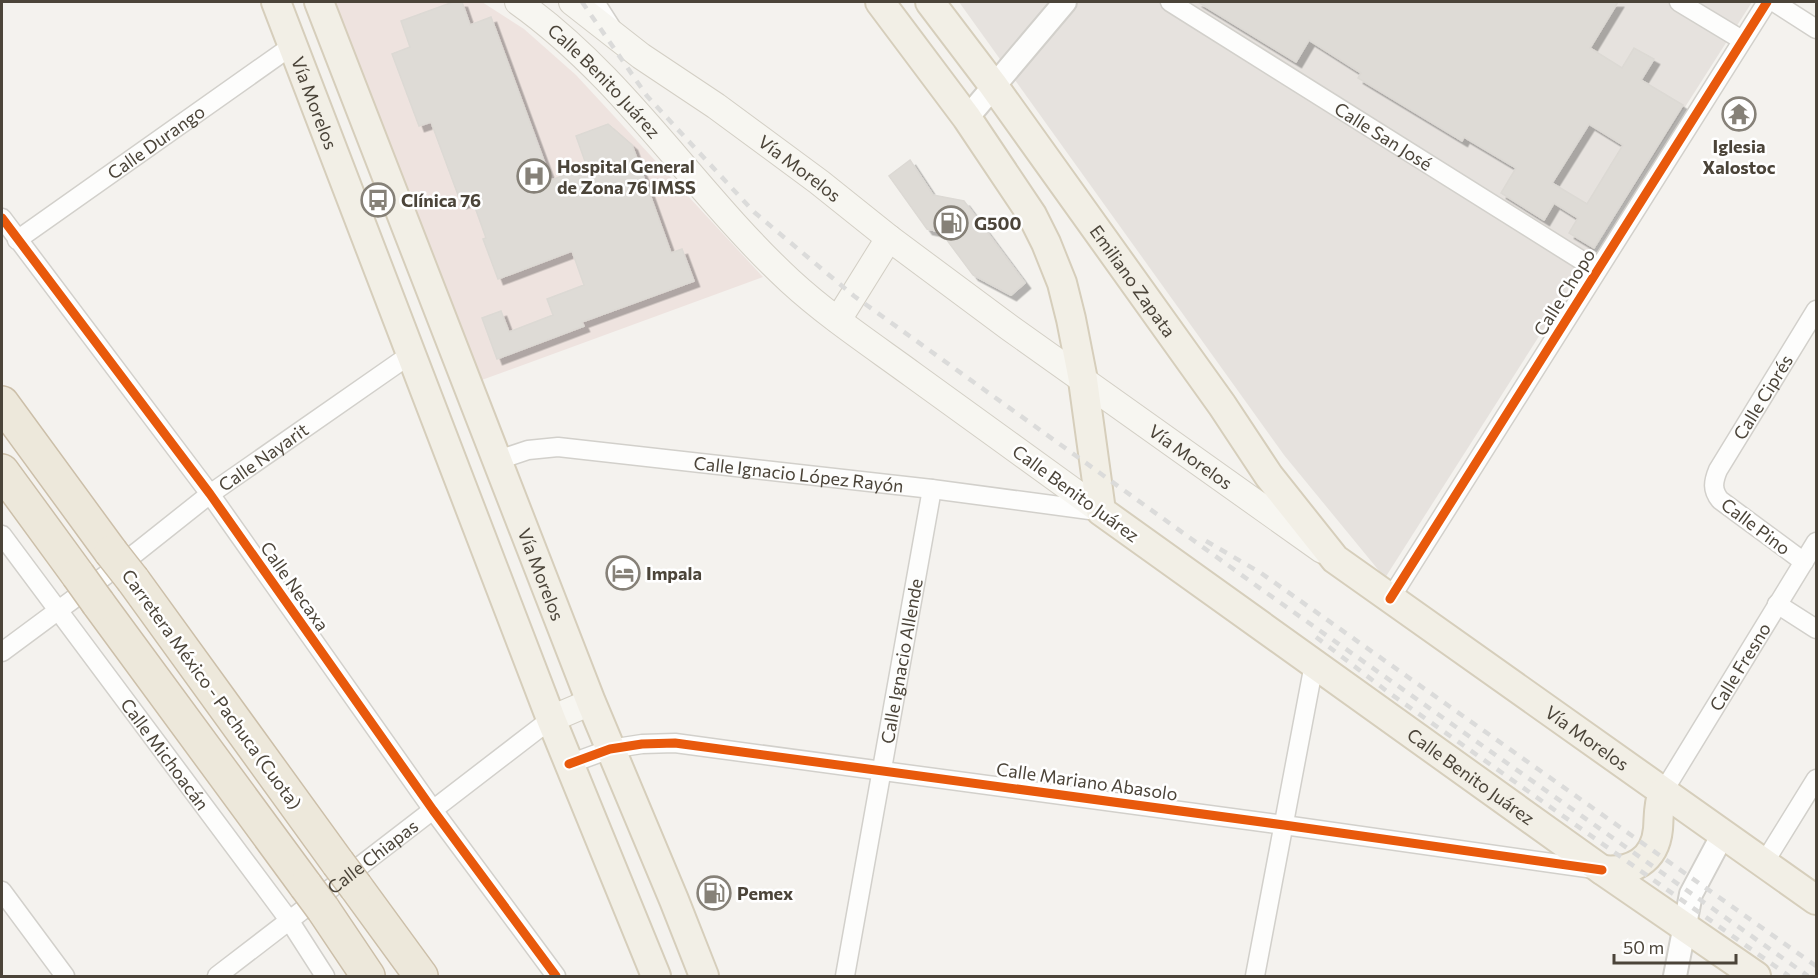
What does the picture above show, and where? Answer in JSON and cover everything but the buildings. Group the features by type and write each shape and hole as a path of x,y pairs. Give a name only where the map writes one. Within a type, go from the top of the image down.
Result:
{"highway":[{"name":"Carretera México - Pachuca (Cuota)","path":"2,403 421,976"},
{"path":"2,471 315,898 368,976"}],"main road":[{"name":"Vía Morelos","path":"276,2 551,719 656,976"},
{"name":"Vía Morelos","path":"319,2 591,702 704,976"},
{"name":"Calle Benito Juárez","path":"518,2 556,31 587,60 615,88 759,250 837,320 1602,870 1756,976"},
{"name":"Vía Morelos","path":"572,2 641,56 716,106 819,182 889,238 1083,380 1390,600 1816,900"},
{"path":"880,2 967,118 1032,215 1046,243 1062,283 1083,380 1101,511"},
{"name":"Emiliano Zapata","path":"930,2 993,85 1222,405 1269,476 1335,559"},
{"path":"837,320 889,238"},
{"name":"Calle Chiapas","path":"551,719 591,702"},
{"path":"1602,870 1620,871 1630,868 1648,856 1657,838 1658,807 1663,792"}],"street":[{"path":"595,2 617,36"},
{"path":"967,118 1065,2"},
{"name":"Calle San José","path":"1170,2 1597,270"},
{"path":"1679,2 1742,40"},
{"name":"Calle Chopo","path":"1390,600 1767,2"},
{"path":"1774,2 1816,29"},
{"name":"Calle Durango","path":"17,240 294,45"},
{"name":"Calle Necaxa","path":"2,218 210,494 433,810 556,976"},
{"name":"Calle Ciprés","path":"1713,487 1718,470 1816,310"},
{"name":"Calle Nayarit","path":"2,652 210,494 411,354"},
{"name":"Calle Ignacio López Rayón","path":"498,460 528,450 558,447 932,489 1101,511"},
{"name":"Calle Pino","path":"1713,487 1720,500 1804,562"},
{"name":"Calle Ignacio Allende","path":"845,976 884,770 932,489"},
{"name":"Calle Michoacán","path":"2,535 289,920 326,976"},
{"name":"Calle Fresno","path":"1663,792 1816,543"},
{"path":"1777,604 1816,629"},
{"path":"1255,976 1314,663"},
{"name":"Calle Chiapas","path":"217,976 551,719"},
{"name":"Calle Mariano Abasolo","path":"569,764 610,748 675,743 1602,870"},
{"path":"1764,862 1816,779"},
{"path":"1675,976 1691,894 1723,834"},
{"path":"2,891 65,976"}],"shaded area":[{"name":"Hospital General de Zona 76 IMSS","path":"332,2 482,2 524,29 576,75 763,277 479,381"},
{"path":"959,2 1752,2 1385,578 1284,455"}],"railway":[{"path":"582,2 647,96 754,212 854,296 1261,589 1808,976"},
{"path":"1206,541 1261,573 1816,966"},
{"path":"1316,637 1388,692 1789,976"}],"cycle path":[{"path":"1390,599 1767,2"},
{"path":"2,218 210,494 433,810 556,976"},
{"path":"569,764 610,749 642,744 675,743 1602,870"}],"place":[{"name":"Iglesia Xalostoc","path":"1739,114"},
{"name":"Hospital General de Zona 76 IMSS","path":"534,176"},
{"name":"Clínica 76","path":"378,200"},
{"name":"G500","path":"951,223"},
{"name":"Impala","path":"623,573"},
{"name":"Pemex","path":"714,893"}]}
